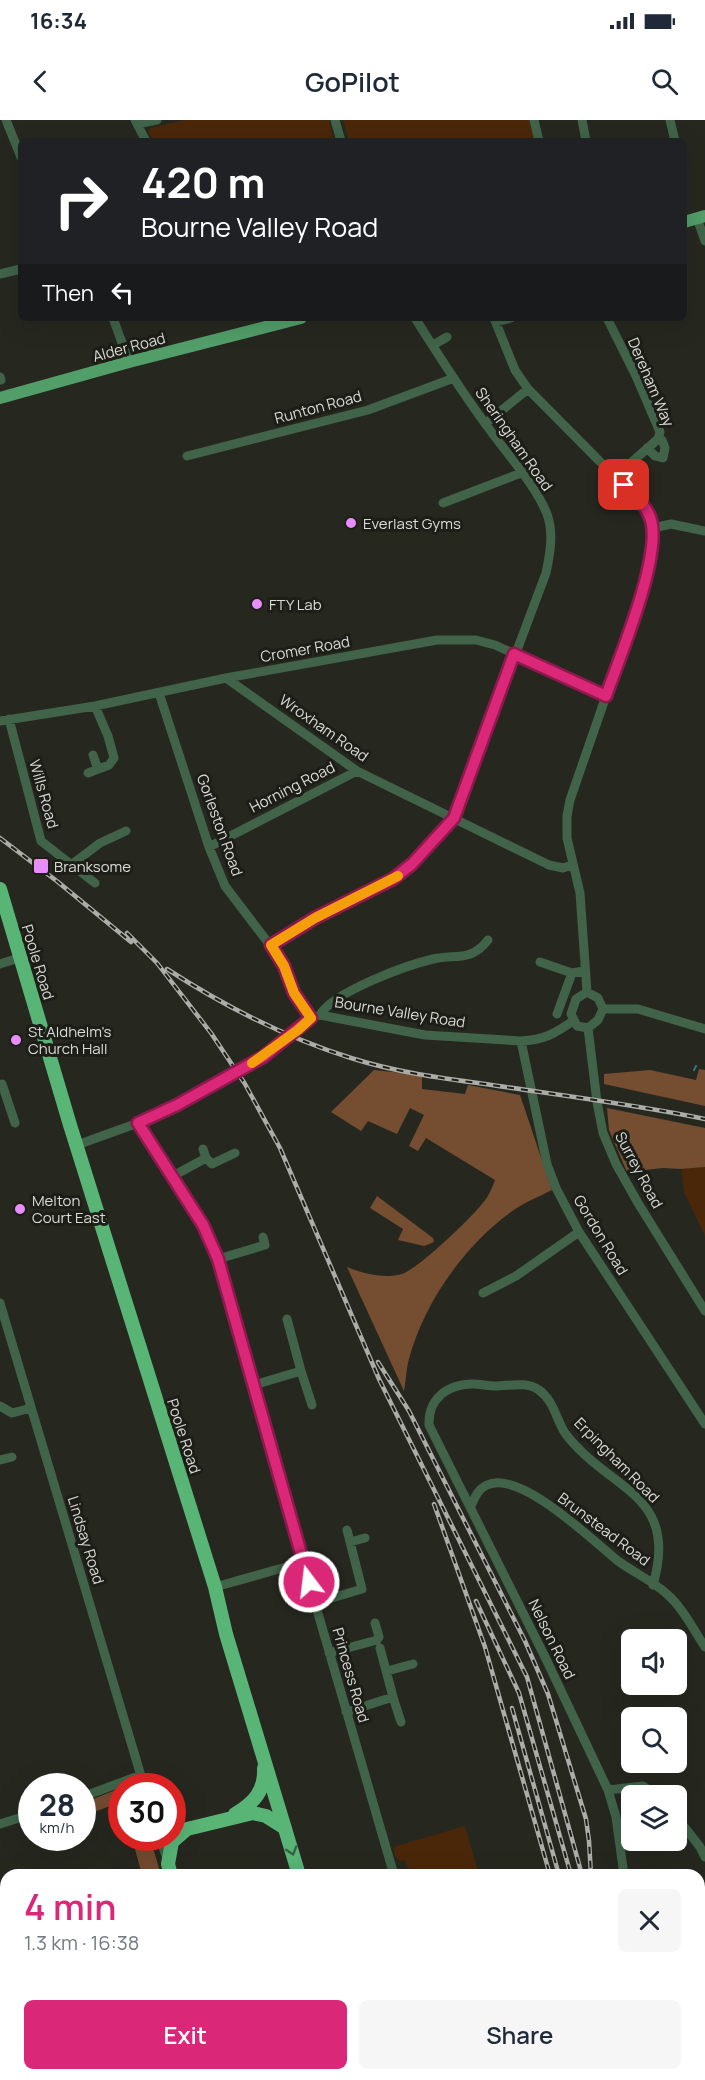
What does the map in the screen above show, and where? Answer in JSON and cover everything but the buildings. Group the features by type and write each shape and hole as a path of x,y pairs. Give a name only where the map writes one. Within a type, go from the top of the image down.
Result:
{"highway":[{"name":"Poole Road","path":"0,889 146,1372 215,1587 226,1634 297,1869"},
{"name":"Poole Road","path":"228,1818 256,1798 264,1777 264,1755"},
{"path":"170,1869 172,1842 188,1829 253,1813 260,1814 285,1828"}],"main road":[{"name":"Alder Road","path":"0,398 289,321"}],"street":[{"path":"6,120 18,150"},
{"path":"144,138 136,122 157,120"},
{"path":"335,120 340,138"},
{"path":"534,120 538,138"},
{"path":"582,120 585,138"},
{"path":"670,120 674,138"},
{"path":"701,217 705,241"},
{"path":"0,274 18,270"},
{"path":"114,321 129,362"},
{"name":"Sheringham Road","path":"271,945 315,918 393,879 412,864 454,818 546,573 551,534 547,515 537,495 485,424 417,321"},
{"path":"495,321 515,370 528,389 641,503 650,517 653,528 654,541 650,561 570,800 566,828 572,865 580,893 586,992"},
{"name":"Dereham Way","path":"608,321 660,432 658,439 616,476"},
{"path":"433,345 447,337"},
{"name":"Runton Road","path":"187,456 368,410 454,378"},
{"path":"485,424 528,389"},
{"path":"647,448 655,456 663,458 664,444 658,439"},
{"path":"443,503 521,473"},
{"path":"653,528 671,524 705,531"},
{"name":"Cromer Road","path":"5,720 95,706 226,678 437,640 476,640 495,645 606,696"},
{"name":"Wroxham Road","path":"226,678 357,771 555,867 572,865"},
{"name":"Gorleston Road","path":"159,693 209,848 225,886 271,945 284,966 294,993 316,1016"},
{"path":"88,773 109,765 114,758 108,736 95,706"},
{"name":"Wills Road","path":"5,720 41,841 95,883"},
{"path":"93,755 98,769"},
{"name":"Horning Road","path":"209,848 357,771"},
{"path":"71,865 100,843 126,831"},
{"path":"75,1137 107,1134 177,1105 263,1057 324,1009 349,993 385,974 436,958 474,954 488,940"},
{"path":"0,964 19,958"},
{"path":"540,962 572,973 584,972"},
{"path":"557,1014 572,973"},
{"path":"586,992 598,998 603,1010 598,1020 588,1028 577,1026 571,1014 576,999 586,992"},
{"path":"603,1010 638,1009 705,1029"},
{"name":"Bourne Valley Road","path":"316,1016 425,1035 521,1041 536,1041 550,1037 573,1021"},
{"name":"Surrey Road","path":"588,1028 603,1133 616,1164 638,1203 705,1311"},
{"name":"Gordon Road","path":"521,1041 547,1164 556,1188 579,1232 705,1424"},
{"path":"2,1084 5,1105 15,1123"},
{"name":"Princess Road","path":"138,1123 203,1225 218,1259 329,1653 393,1869"},
{"path":"173,1176 205,1153 212,1164 235,1154"},
{"path":"483,1293 516,1275 579,1232"},
{"path":"218,1259 266,1245"},
{"name":"Lindsay Road","path":"0,1303 140,1773"},
{"path":"286,1319 312,1406"},
{"path":"254,1385 301,1371"},
{"name":"Erpingham Road","path":"429,1425 429,1412 435,1399 452,1388 471,1384 497,1386 524,1384 538,1389 550,1401 565,1432 586,1455 644,1505 657,1524 659,1563 653,1585"},
{"path":"0,1406 12,1413 31,1408"},
{"name":"Nelson Road","path":"429,1425 471,1506 608,1790 616,1816 623,1869"},
{"path":"0,1460 12,1457"},
{"name":"Brunstead Road","path":"471,1506 477,1492 488,1484 505,1483 522,1488 565,1516 618,1561 674,1600 705,1647"},
{"path":"347,1530 366,1600"},
{"path":"350,1542 365,1538"},
{"path":"215,1587 304,1562"},
{"path":"315,1603 362,1589"},
{"path":"329,1653 377,1640 379,1637 375,1623"},
{"path":"380,1648 401,1722"},
{"path":"387,1671 413,1665"},
{"path":"346,1712 393,1697"},
{"path":"608,1790 621,1789"},
{"path":"0,1824 18,1818"},
{"path":"687,1827 703,1843 705,1857"},
{"path":"164,1851 170,1869"}],"shaded area":[{"path":"185,120 329,120 333,138 152,138 148,132 150,128"},
{"path":"343,120 530,120 534,138 348,138"},
{"path":"699,1069 705,1070 705,1106 604,1084 604,1074 650,1070 696,1080"},
{"path":"374,1070 422,1075 422,1089 465,1094 468,1085 520,1095 552,1190 520,1206 494,1226 477,1241 448,1277 435,1297 416,1338 408,1363 404,1391 347,1267 381,1276 402,1274 410,1270 444,1243 476,1211 486,1199 495,1180 426,1138 418,1151 409,1146 424,1115 410,1108 397,1134 368,1121 361,1131 331,1112"},
{"path":"607,1108 705,1128 705,1167 627,1172 609,1130"},
{"path":"705,1167 705,1236 684,1192 681,1169"},
{"path":"377,1196 433,1238 434,1242 424,1246 398,1240 403,1229 370,1208"},
{"path":"108,1793 108,1807 96,1811 96,1798"},
{"path":"465,1826 477,1869 409,1869 405,1860 400,1861 395,1856 393,1847"},
{"path":"136,1851 154,1851 159,1869 140,1869"}],"waterway":[{"path":"694,1070 696,1066"}],"railway":[{"path":"0,838 131,942"},
{"path":"127,933 157,963 211,1033 245,1084 280,1148 379,1379 527,1677 580,1869"},
{"path":"167,969 211,996 280,1031 368,1063 434,1077 623,1104 705,1119"},
{"path":"378,1362 409,1411 525,1641 548,1694 586,1819 591,1869"},
{"path":"434,1504 485,1647 548,1869"},
{"path":"476,1601 519,1693 569,1869"},
{"path":"512,1708 557,1869"}],"slow traffic":[{"path":"252,1063 263,1057 311,1018 294,993 284,966 271,945 315,918 398,876"}],"place":[{"name":"Everlast Gyms","path":"351,523"},
{"name":"FTY Lab","path":"257,604"},
{"name":"Branksome","path":"41,866"},
{"name":"St Aldhelm's Church Hall","path":"16,1040"},
{"name":"Melton Court East","path":"20,1209"}],"route":[{"path":"309,1582 218,1259 203,1225 138,1123 177,1105 263,1057 311,1018 294,993 284,966 271,945 315,918 399,875 454,818 514,654 606,696 643,589 654,541 650,517 641,503 624,485"}]}
